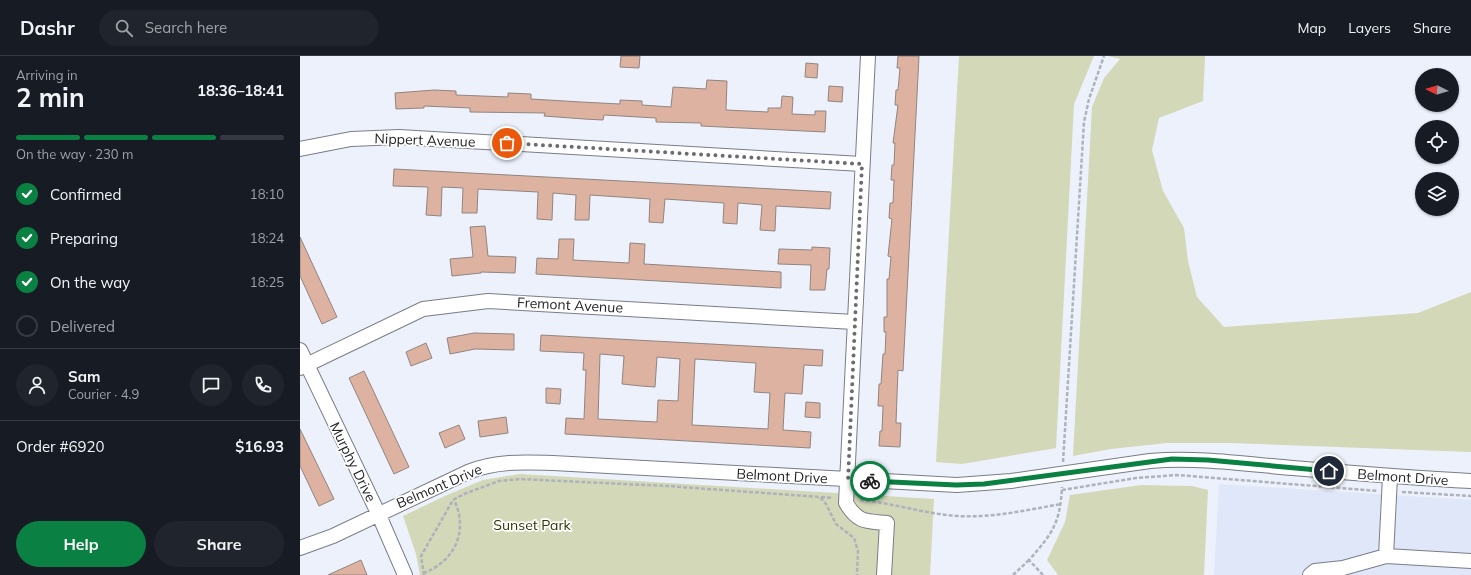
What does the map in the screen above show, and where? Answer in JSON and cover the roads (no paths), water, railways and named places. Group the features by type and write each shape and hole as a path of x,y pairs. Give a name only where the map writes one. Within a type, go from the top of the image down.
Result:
{"street":[{"path":"868,56 846,503 852,514 865,521 887,523 884,575"},
{"name":"Nippert Avenue","path":"300,149 351,139 400,137 862,164"},
{"name":"Fremont Avenue","path":"303,367 320,357 423,309 488,301 854,322"},
{"name":"Murphy Drive","path":"300,350 303,367 378,513 405,575"},
{"name":"Belmont Drive","path":"300,548 333,536 378,513 478,468 505,462 553,463 956,485 984,484 1172,459 1208,460 1390,477 1471,481"},
{"path":"1386,556 1390,477"},
{"path":"1310,575 1315,571 1343,568 1386,556 1471,561"}],"park label":[{"name":"Sunset Park","path":"532,525"}]}
